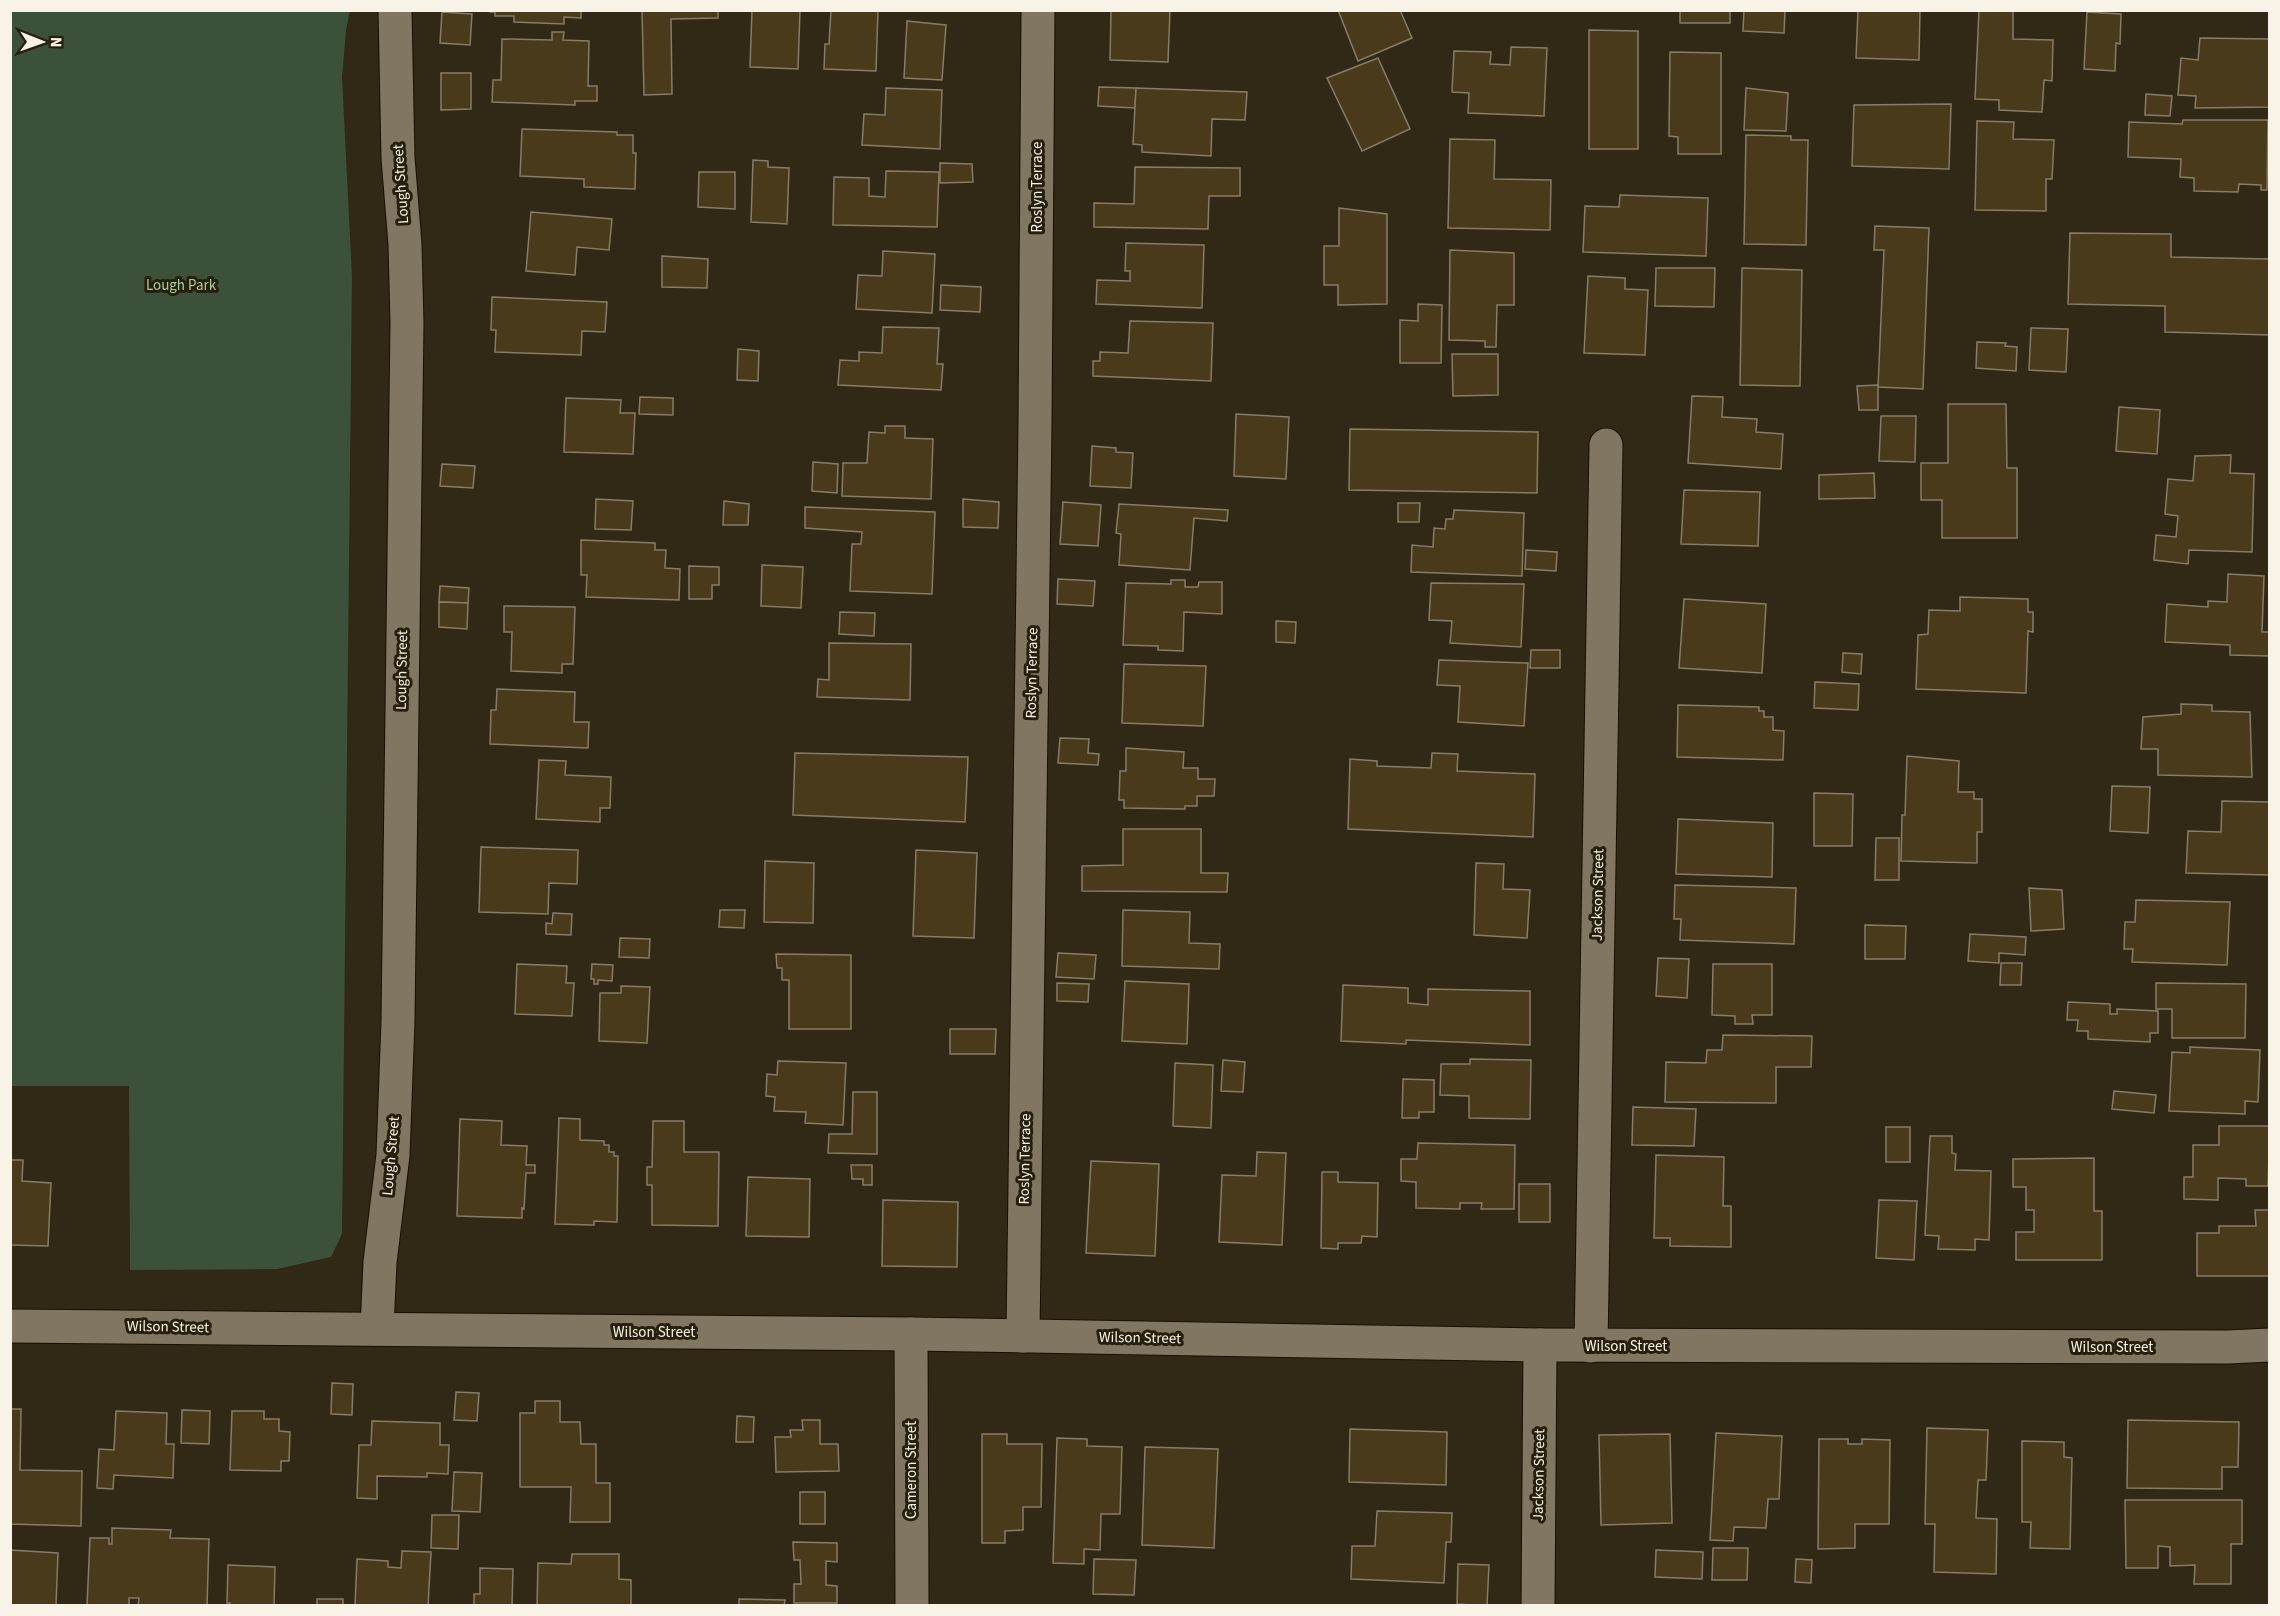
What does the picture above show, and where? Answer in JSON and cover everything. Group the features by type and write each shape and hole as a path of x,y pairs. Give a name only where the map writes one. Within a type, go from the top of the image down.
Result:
{"street":[{"name":"Lough Street","path":"377,1329 380,1262 393,1155 398,1022 407,323 405,244 398,158 395,10"},
{"name":"Roslyn Terrace","path":"1023,1336 1038,10"},
{"name":"Jackson Street","path":"1590,1346 1606,445"},
{"name":"Wilson Street","path":"10,1326 911,1334 1590,1346 2228,1347 2270,1345"},
{"name":"Cameron Street","path":"911,1334 912,1605"},
{"name":"Jackson Street","path":"1538,1605 1540,1345"}],"green space":[{"name":"Lough Park","path":"12,11 350,11 342,77 352,277 342,1234 331,1257 277,1269 130,1270 129,1086 11,1086"}],"building":[{"path":"490,10 581,10 581,18 564,17 564,24 514,22 514,16 495,16 495,12 490,12"},
{"path":"642,10 718,10 718,18 671,19 672,94 644,95"},
{"path":"752,10 800,10 798,69 750,67"},
{"path":"831,10 878,10 876,71 824,69 825,44 829,44"},
{"path":"1111,10 1170,10 1168,62 1110,60"},
{"path":"1338,10 1400,10 1412,38 1358,61"},
{"path":"1680,10 1730,10 1730,23 1680,23"},
{"path":"1744,10 1801,10 1785,11 1784,33 1743,31"},
{"path":"1858,10 1920,10 1919,60 1856,58"},
{"path":"1979,10 2013,10 2013,39 2053,40 2052,81 2044,80 2042,112 1999,110 1999,100 1975,99"},
{"path":"442,12 472,14 470,45 440,43"},
{"path":"2087,12 2121,14 2120,44 2116,43 2115,71 2084,69"},
{"path":"907,21 946,25 942,80 904,78"},
{"path":"1589,30 1638,31 1638,149 1589,149"},
{"path":"552,32 564,32 563,40 589,41 588,86 597,86 597,101 575,101 575,105 492,102 493,80 501,80 502,39 552,40"},
{"path":"2200,38 2270,39 2270,107 2195,108 2196,96 2178,95 2181,58 2198,60"},
{"path":"1511,47 1547,48 1544,116 1468,113 1469,93 1452,92 1454,51 1491,52 1490,64 1510,65"},
{"path":"1670,52 1721,53 1721,154 1678,154 1678,137 1669,136"},
{"path":"1378,58 1410,129 1362,151 1327,78"},
{"path":"441,73 471,73 471,109 441,110"},
{"path":"1099,87 1136,88 1135,108 1098,106"},
{"path":"886,88 942,90 940,149 862,145 864,114 885,115"},
{"path":"1136,88 1247,92 1245,120 1212,119 1211,156 1142,152 1142,145 1133,144"},
{"path":"1746,88 1788,93 1786,131 1744,130"},
{"path":"2146,94 2172,96 2170,116 2145,115"},
{"path":"1951,104 1949,169 1852,166 1854,105"},
{"path":"2183,120 2268,120 2267,190 2261,190 2261,185 2239,184 2238,192 2194,191 2194,178 2180,177 2181,159 2128,157 2129,122 2182,124"},
{"path":"1977,121 2014,122 2013,139 2054,140 2052,179 2046,179 2046,211 1975,210"},
{"path":"522,129 617,132 617,135 633,135 633,153 636,153 635,189 584,187 584,179 520,176"},
{"path":"1746,135 1791,136 1791,140 1808,140 1806,245 1744,244"},
{"path":"1450,139 1495,140 1494,179 1551,180 1550,230 1448,228"},
{"path":"753,160 768,161 768,167 789,168 787,224 751,222"},
{"path":"940,163 972,164 973,182 940,183"},
{"path":"1135,167 1240,168 1240,196 1209,196 1208,229 1094,227 1094,203 1134,204"},
{"path":"886,171 939,172 937,227 833,225 834,177 869,178 869,196 885,197"},
{"path":"699,172 735,172 735,209 698,207"},
{"path":"1620,195 1708,198 1706,256 1583,252 1585,206 1619,207"},
{"path":"1339,208 1387,214 1387,304 1338,305 1338,285 1324,285 1324,246 1339,246"},
{"path":"531,212 612,219 609,250 577,247 575,275 526,271"},
{"path":"1875,226 1929,228 1923,389 1878,387 1884,250 1874,250"},
{"path":"2070,233 2171,234 2171,257 2270,259 2270,335 2165,332 2165,306 2068,304"},
{"path":"1126,243 1204,245 1202,308 1096,304 1097,280 1130,281 1130,271 1125,271"},
{"path":"1450,250 1514,253 1514,305 1497,305 1496,347 1485,347 1485,341 1449,340"},
{"path":"883,251 935,254 932,313 856,309 858,275 882,276"},
{"path":"662,256 708,259 707,288 662,287"},
{"path":"1656,268 1715,268 1714,307 1655,306"},
{"path":"1742,268 1802,270 1800,386 1740,385"},
{"path":"1588,276 1625,278 1625,289 1648,290 1645,355 1584,353"},
{"path":"941,285 981,287 980,312 940,310"},
{"path":"492,297 607,302 605,332 582,331 581,355 495,352 496,330 491,330"},
{"path":"1418,304 1442,305 1441,363 1400,363 1400,320 1418,321"},
{"path":"1130,321 1213,323 1211,381 1093,376 1093,361 1100,361 1100,352 1128,353"},
{"path":"883,327 939,328 937,364 943,364 941,390 838,385 840,360 859,361 859,352 882,353"},
{"path":"2031,328 2068,329 2066,372 2029,370"},
{"path":"1977,342 2006,343 2005,346 2017,347 2016,371 1976,368"},
{"path":"738,349 759,351 758,381 737,380"},
{"path":"1452,354 1498,354 1498,395 1453,396"},
{"path":"1878,385 1878,410 1859,410 1857,386"},
{"path":"1692,396 1723,397 1722,417 1757,419 1756,432 1783,434 1781,469 1688,463"},
{"path":"640,397 673,398 673,415 639,414"},
{"path":"566,398 621,400 620,413 635,413 633,454 564,452"},
{"path":"1948,404 2006,404 2007,468 2017,468 2017,538 1942,538 1942,500 1921,500 1921,463 1948,463"},
{"path":"2119,407 2160,410 2157,454 2116,451"},
{"path":"1236,414 1289,417 1286,479 1234,476"},
{"path":"1881,416 1916,416 1915,462 1879,461"},
{"path":"885,426 905,426 905,438 933,439 931,499 842,496 843,463 867,463 869,432 885,433"},
{"path":"1350,429 1538,432 1537,493 1349,490"},
{"path":"1092,446 1116,448 1116,452 1133,453 1131,488 1090,486"},
{"path":"2231,455 2230,473 2254,474 2252,552 2189,550 2188,564 2154,560 2156,535 2176,537 2178,516 2165,514 2168,479 2193,481 2195,456"},
{"path":"813,462 838,464 837,493 812,491"},
{"path":"442,464 475,466 473,488 440,486"},
{"path":"1874,473 1875,498 1819,499 1819,475"},
{"path":"1684,490 1760,492 1758,546 1681,544"},
{"path":"596,499 633,501 631,530 595,529"},
{"path":"963,499 999,502 998,528 963,527"},
{"path":"724,501 749,504 748,525 723,525"},
{"path":"1063,502 1101,505 1098,546 1060,544"},
{"path":"1398,503 1420,503 1419,522 1398,522"},
{"path":"1119,504 1228,510 1227,521 1194,518 1190,570 1119,565 1121,534 1116,533"},
{"path":"805,507 935,512 932,594 850,591 852,544 861,544 862,532 805,528"},
{"path":"1454,510 1524,513 1522,576 1411,572 1412,545 1433,547 1434,528 1445,529 1446,519 1453,519"},
{"path":"581,540 655,543 655,550 666,550 665,568 680,569 679,600 586,597 587,575 581,575"},
{"path":"1526,550 1557,552 1556,571 1525,569"},
{"path":"762,565 803,567 801,608 761,606"},
{"path":"689,566 719,567 719,585 712,585 712,599 689,599"},
{"path":"2228,574 2264,576 2262,632 2270,632 2270,656 2230,655 2230,645 2165,642 2167,604 2208,607 2208,601 2227,602"},
{"path":"1058,579 1095,581 1093,606 1057,604"},
{"path":"1171,580 1185,580 1185,587 1198,587 1199,582 1222,582 1222,614 1184,612 1183,651 1158,650 1158,646 1123,645 1126,583 1171,584"},
{"path":"1431,583 1524,584 1521,647 1450,643 1452,621 1429,620"},
{"path":"440,586 469,588 468,603 439,602"},
{"path":"1960,597 2028,599 2028,612 2033,612 2033,632 2028,631 2026,693 1916,689 1918,635 1928,634 1929,610 1960,611"},
{"path":"1684,599 1766,604 1762,673 1679,668"},
{"path":"439,602 468,603 467,629 439,627"},
{"path":"504,606 575,607 573,664 562,664 562,673 511,671 512,632 504,632"},
{"path":"840,612 875,613 874,636 839,634"},
{"path":"1276,621 1296,622 1295,643 1276,642"},
{"path":"829,643 911,644 910,700 817,697 818,679 829,680"},
{"path":"1531,650 1560,650 1560,668 1530,668"},
{"path":"1843,653 1862,654 1861,674 1842,672"},
{"path":"1439,660 1528,663 1524,726 1458,722 1460,686 1437,685"},
{"path":"1124,664 1206,666 1203,726 1122,723"},
{"path":"1815,682 1859,684 1858,710 1814,708"},
{"path":"497,689 575,692 574,722 589,722 588,748 490,744 491,710 496,710"},
{"path":"2181,704 2212,705 2212,711 2250,712 2252,777 2158,775 2158,749 2141,749 2143,717 2181,714"},
{"path":"1678,705 1759,707 1759,711 1764,711 1764,717 1773,717 1773,730 1784,731 1783,760 1677,757"},
{"path":"1060,738 1089,739 1088,753 1099,754 1098,765 1058,763"},
{"path":"1126,748 1184,752 1183,768 1198,768 1198,779 1215,779 1214,796 1197,796 1197,806 1185,806 1185,809 1124,808 1124,800 1119,800 1120,771 1126,771"},
{"path":"795,753 968,757 965,822 793,815"},
{"path":"1432,753 1458,754 1457,771 1535,774 1533,837 1348,829 1350,759 1377,761 1377,766 1431,768"},
{"path":"1907,756 1959,761 1958,792 1974,792 1974,799 1982,799 1982,832 1977,832 1977,863 1901,861"},
{"path":"539,760 566,761 565,775 611,777 610,808 600,808 600,822 536,819"},
{"path":"2112,786 2150,787 2148,833 2110,831"},
{"path":"1814,793 1853,794 1852,846 1814,846"},
{"path":"2222,801 2270,802 2270,875 2186,873 2188,831 2221,832"},
{"path":"1678,819 1773,823 1772,877 1676,874"},
{"path":"1123,829 1201,829 1201,873 1228,873 1227,892 1082,891 1082,866 1123,865"},
{"path":"1876,838 1899,838 1899,880 1875,880"},
{"path":"481,847 578,850 577,884 549,883 548,914 479,912"},
{"path":"916,850 977,853 974,938 913,936"},
{"path":"765,861 814,863 813,923 764,922"},
{"path":"1476,863 1504,864 1503,889 1530,890 1527,938 1474,935"},
{"path":"1675,885 1796,888 1794,944 1680,940 1681,919 1674,919"},
{"path":"2029,888 2062,890 2064,929 2031,931"},
{"path":"2136,900 2230,902 2227,965 2132,962 2133,949 2124,949 2125,922 2135,922"},
{"path":"720,910 745,910 744,928 719,927"},
{"path":"1123,910 1190,912 1189,943 1220,944 1219,969 1122,966"},
{"path":"553,913 572,914 571,935 546,934 546,923 552,924"},
{"path":"1865,925 1906,926 1905,959 1865,959"},
{"path":"1970,934 2026,937 2025,955 1999,953 1999,963 1968,961"},
{"path":"620,938 650,939 649,958 619,957"},
{"path":"1058,953 1096,955 1094,979 1056,977"},
{"path":"776,954 851,955 851,1029 789,1029 789,980 782,980 782,968 777,968"},
{"path":"1658,958 1689,959 1687,998 1656,996"},
{"path":"2001,963 2022,963 2021,985 2000,985"},
{"path":"517,964 567,966 566,983 574,983 572,1016 515,1014"},
{"path":"592,964 613,965 612,981 598,980 598,984 594,984 594,979 591,979"},
{"path":"1713,964 1772,964 1772,1015 1752,1015 1753,1024 1735,1024 1735,1016 1712,1015"},
{"path":"1125,981 1189,984 1187,1044 1122,1041"},
{"path":"1057,983 1089,984 1088,1002 1057,1001"},
{"path":"2156,983 2246,984 2245,1038 2172,1038 2172,1009 2156,1009"},
{"path":"1343,985 1408,988 1408,1003 1428,1005 1428,989 1530,991 1530,1045 1406,1040 1406,1044 1341,1041"},
{"path":"621,986 650,987 647,1043 599,1041 600,993 621,993"},
{"path":"2068,1002 2110,1004 2110,1014 2117,1014 2117,1009 2158,1011 2158,1033 2150,1033 2150,1042 2088,1039 2088,1031 2077,1031 2078,1020 2067,1020"},
{"path":"950,1029 996,1029 995,1054 950,1054"},
{"path":"1723,1035 1812,1036 1811,1067 1776,1067 1776,1103 1665,1102 1666,1062 1706,1063 1707,1050 1722,1050"},
{"path":"2190,1047 2260,1050 2258,1102 2245,1101 2245,1114 2169,1111 2172,1052 2190,1053"},
{"path":"1470,1059 1531,1060 1530,1119 1469,1118 1469,1096 1440,1095 1441,1064 1470,1064"},
{"path":"1223,1060 1245,1062 1243,1092 1221,1091"},
{"path":"778,1061 846,1063 843,1125 805,1123 806,1112 774,1111 775,1097 766,1096 767,1074 777,1075"},
{"path":"1175,1063 1213,1065 1211,1128 1173,1126"},
{"path":"1403,1079 1434,1080 1434,1112 1419,1112 1419,1118 1402,1118"},
{"path":"2114,1091 2156,1095 2154,1113 2112,1109"},
{"path":"853,1092 877,1092 877,1154 828,1153 829,1134 852,1134"},
{"path":"1633,1107 1696,1109 1694,1146 1632,1145"},
{"path":"559,1118 580,1119 580,1140 604,1141 604,1145 609,1145 609,1152 614,1152 614,1156 618,1156 617,1222 594,1221 594,1225 555,1224"},
{"path":"460,1119 502,1121 501,1145 527,1146 526,1165 535,1165 535,1173 526,1173 522,1218 457,1216"},
{"path":"653,1121 684,1121 684,1152 719,1152 718,1226 652,1225 652,1185 647,1185 647,1167 652,1167"},
{"path":"2219,1126 2270,1126 2268,1186 2246,1186 2246,1179 2218,1178 2218,1200 2184,1199 2184,1177 2193,1177 2193,1145 2219,1145"},
{"path":"1886,1127 1910,1127 1910,1162 1886,1162"},
{"path":"1930,1136 1952,1136 1952,1153 1956,1154 1955,1170 1991,1171 1989,1240 1975,1239 1975,1250 1938,1249 1939,1236 1925,1235"},
{"path":"1418,1143 1515,1145 1514,1209 1481,1209 1482,1203 1460,1203 1460,1209 1416,1208 1416,1182 1401,1181 1401,1159 1417,1159"},
{"path":"1257,1152 1286,1153 1282,1245 1219,1242 1222,1175 1256,1176"},
{"path":"1656,1155 1724,1157 1723,1206 1731,1206 1731,1247 1670,1246 1670,1238 1654,1238"},
{"path":"2094,1158 2094,1211 2102,1211 2102,1260 2016,1260 2016,1232 2034,1232 2034,1210 2026,1210 2026,1187 2013,1187 2013,1159"},
{"path":"10,1160 23,1160 22,1181 51,1183 48,1246 10,1245"},
{"path":"1091,1161 1159,1164 1155,1256 1086,1253"},
{"path":"851,1165 872,1165 872,1185 863,1185 863,1179 852,1179"},
{"path":"1322,1172 1338,1172 1338,1182 1378,1183 1377,1237 1362,1236 1361,1243 1338,1243 1338,1249 1321,1248"},
{"path":"748,1177 810,1179 809,1237 746,1236"},
{"path":"1519,1184 1550,1184 1550,1222 1519,1222"},
{"path":"883,1200 958,1202 957,1267 882,1266"},
{"path":"1879,1200 1917,1201 1914,1260 1876,1258"},
{"path":"2255,1210 2270,1210 2270,1276 2197,1276 2197,1233 2219,1233 2219,1226 2256,1226"},
{"path":"332,1383 353,1384 352,1415 331,1414"},
{"path":"456,1392 479,1393 477,1421 454,1420"},
{"path":"535,1401 560,1401 560,1422 580,1422 581,1444 596,1444 596,1483 610,1483 610,1522 570,1522 571,1487 520,1487 520,1413 535,1413"},
{"path":"10,1409 21,1409 20,1470 82,1471 81,1526 10,1524"},
{"path":"182,1410 210,1411 209,1444 181,1443"},
{"path":"116,1411 167,1413 166,1444 174,1444 173,1478 114,1475 113,1489 97,1488 99,1449 114,1450"},
{"path":"232,1411 264,1411 264,1419 279,1419 279,1431 290,1432 289,1461 281,1461 281,1471 230,1470"},
{"path":"737,1416 754,1417 753,1442 736,1442"},
{"path":"802,1420 820,1420 820,1444 838,1444 839,1471 776,1472 775,1437 791,1437 790,1430 803,1430"},
{"path":"2128,1420 2239,1422 2238,1467 2222,1467 2222,1489 2127,1488"},
{"path":"372,1421 440,1423 440,1445 449,1445 448,1474 427,1473 427,1477 377,1476 377,1499 357,1498 359,1445 371,1445"},
{"path":"1927,1428 1988,1430 1986,1480 1978,1480 1976,1518 1997,1519 1996,1574 1934,1572 1935,1524 1925,1524"},
{"path":"1350,1429 1447,1432 1446,1485 1349,1482"},
{"path":"1716,1433 1782,1436 1779,1499 1768,1499 1766,1528 1734,1527 1733,1541 1710,1540"},
{"path":"982,1434 1007,1434 1007,1444 1042,1444 1041,1507 1023,1507 1023,1530 1005,1531 1005,1543 982,1543"},
{"path":"1670,1434 1672,1523 1601,1525 1599,1435"},
{"path":"1057,1438 1087,1439 1087,1446 1122,1447 1120,1514 1101,1514 1100,1550 1084,1549 1084,1564 1053,1563"},
{"path":"1819,1439 1848,1439 1848,1444 1862,1444 1862,1439 1890,1440 1889,1524 1855,1524 1855,1548 1818,1549"},
{"path":"2022,1441 2064,1442 2064,1457 2072,1458 2070,1549 2030,1548 2031,1522 2022,1522"},
{"path":"1145,1447 1218,1449 1214,1548 1142,1545"},
{"path":"454,1472 482,1473 480,1512 452,1511"},
{"path":"800,1492 825,1492 825,1524 800,1524"},
{"path":"2125,1500 2242,1500 2242,1544 2231,1544 2231,1584 2194,1584 2195,1565 2170,1566 2170,1547 2158,1546 2158,1568 2126,1568"},
{"path":"1377,1511 1452,1513 1451,1542 1446,1542 1444,1583 1351,1579 1352,1546 1375,1546"},
{"path":"432,1515 459,1515 458,1549 431,1548"},
{"path":"112,1528 171,1530 170,1538 209,1539 207,1606 138,1606 139,1598 129,1598 129,1606 87,1606 90,1538 109,1538 109,1544 112,1544"},
{"path":"793,1542 837,1543 837,1562 826,1561 826,1585 837,1586 837,1603 794,1603 794,1584 801,1584 800,1560 794,1560"},
{"path":"1713,1548 1748,1548 1747,1580 1712,1580"},
{"path":"10,1550 58,1553 56,1606 10,1606"},
{"path":"1656,1550 1703,1552 1702,1579 1655,1577"},
{"path":"402,1551 431,1552 428,1606 355,1606 357,1559 388,1561 388,1567 401,1568"},
{"path":"572,1554 619,1554 619,1579 631,1580 631,1606 537,1606 538,1563 571,1564"},
{"path":"1094,1559 1136,1560 1134,1595 1093,1594"},
{"path":"1796,1559 1812,1560 1811,1583 1795,1582"},
{"path":"1458,1564 1489,1565 1487,1606 1457,1604"},
{"path":"228,1565 275,1567 274,1606 230,1606 230,1603 227,1603"},
{"path":"480,1568 513,1569 512,1606 474,1606 474,1594 480,1594"},
{"path":"317,1599 343,1599 343,1606 317,1606"},
{"path":"739,1599 785,1600 784,1606 739,1606"}]}
